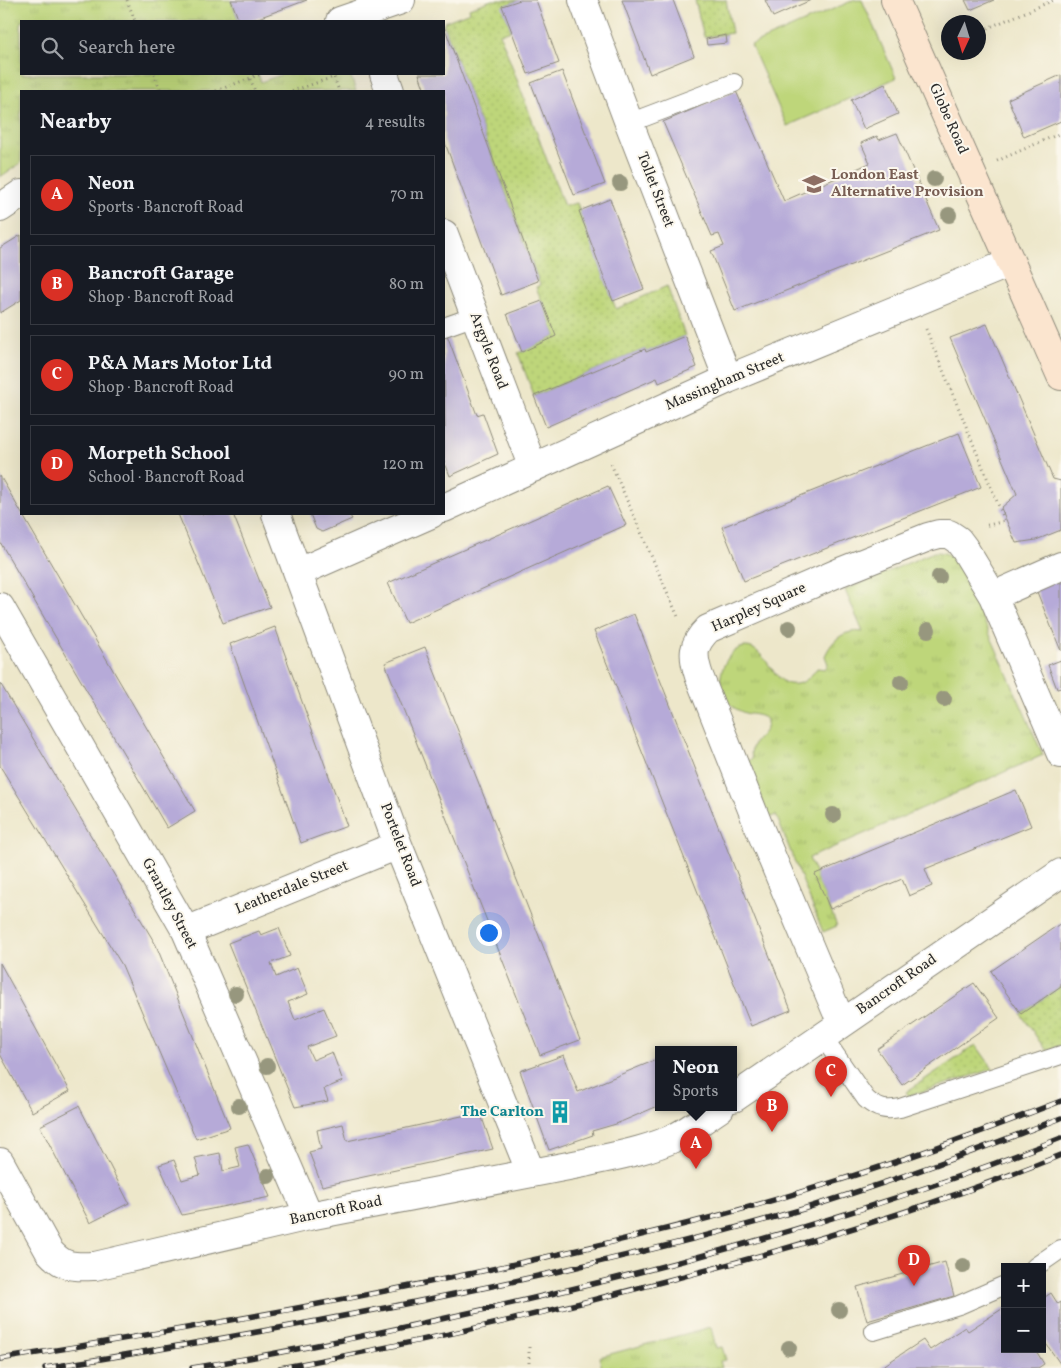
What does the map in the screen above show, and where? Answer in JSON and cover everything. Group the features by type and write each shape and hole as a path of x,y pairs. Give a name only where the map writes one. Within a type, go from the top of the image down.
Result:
{"main road":[{"name":"Globe Road","path":"895,0 1010,263 1055,348 1061,376"}],"street":[{"path":"356,14 401,0"},
{"name":"Tollet Street","path":"583,0 728,379"},
{"path":"384,75 390,90"},
{"path":"0,208 20,195"},
{"name":"Argyle Road","path":"445,237 533,468"},
{"name":"Massingham Street","path":"445,508 728,379 1010,263"},
{"name":"Portelet Road","path":"276,515 398,844 531,1173"},
{"path":"299,572 429,515"},
{"path":"949,534 958,540 993,596 1061,754"},
{"name":"Harpley Square","path":"694,651 698,638 708,629 928,537 949,534"},
{"path":"993,596 1061,566"},
{"name":"Grantley Street","path":"0,607 186,931 309,1216"},
{"path":"694,651 695,664 699,676 836,1010 833,1030"},
{"name":"Leatherdale Street","path":"186,931 398,844"},
{"name":"Bancroft Road","path":"737,1096 1061,873"},
{"name":"Bancroft Road","path":"0,1162 49,1251 57,1260 71,1267 94,1266 309,1216 592,1162 674,1138 715,1111"}],"lane":[{"path":"629,123 734,83"},
{"path":"445,327 475,316"},
{"path":"833,1030 866,1099 881,1109 890,1110 1061,1055"},
{"path":"1041,1263 1061,1249"},
{"path":"874,1331 959,1305 1001,1286"}],"path":[{"path":"126,0 134,20"},
{"path":"986,29 1054,0"},
{"path":"154,75 161,90"},
{"path":"219,90 259,75"},
{"path":"295,90 334,77 339,90"},
{"path":"250,79 255,90"},
{"path":"971,172 1061,133"},
{"path":"916,303 1004,521 949,534"},
{"path":"600,438 694,651"},
{"path":"529,1344 529,1368"}],"green space":[{"path":"0,0 231,0 239,20 20,20 20,75 258,75 261,82 280,75 350,75 356,90 20,90 20,164 0,177"},
{"path":"492,0 520,0 503,6 511,30 500,34 564,206 577,203 616,309 667,286 685,336 646,352 645,349 534,396 518,353 556,336 536,287 540,285 445,29 445,22 470,12 469,8"},
{"path":"695,0 726,0 732,33 704,37"},
{"path":"854,0 862,0 896,78 787,126 751,45"},
{"path":"934,552 950,555 960,567 1043,755 809,858 837,926 823,932 776,815 769,818 747,761 752,759 751,752 753,746 765,730 767,720 739,710 725,699 720,683 723,669 733,652 745,647 759,653 783,681 789,684 802,682 817,668 825,669 828,664 825,656 835,641 850,632 863,632 845,590"},
{"path":"1061,986 1061,1045 1046,1051 1021,1014"},
{"path":"976,1045 993,1069 909,1096 906,1092"},
{"path":"711,1327 716,1348 722,1347 726,1360 720,1361 722,1368 602,1368 599,1357"}],"building":[{"path":"231,0 307,0 253,20 239,20"},
{"path":"520,0 536,0 559,63 528,74 502,6"},
{"path":"622,0 673,0 694,56 650,74"},
{"path":"765,0 811,0 773,17"},
{"path":"965,0 994,0 970,10"},
{"path":"445,29 538,281 501,295 445,143 445,90 425,90 419,75 445,75"},
{"path":"726,35 727,43 707,45 706,39"},
{"path":"562,71 605,184 574,195 531,83"},
{"path":"1061,75 1061,121 1024,137 1008,99"},
{"path":"885,84 898,114 864,129 851,100"},
{"path":"736,91 784,201 870,163 861,143 877,136 879,140 897,133 939,230 735,311 711,251 724,246 719,234 712,236 663,122"},
{"path":"610,199 644,289 613,301 579,211"},
{"path":"20,236 20,301 0,313 0,248"},
{"path":"542,301 556,336 522,352 507,314"},
{"path":"987,324 1053,479 1061,481 1061,530 1036,540 1016,543 1001,508 1017,494 950,338"},
{"path":"447,335 477,415 483,413 498,454 450,476 445,463 445,336"},
{"path":"685,336 697,367 659,383 657,378 546,427 534,396 645,349 646,352"},
{"path":"959,433 981,487 744,581 722,527"},
{"path":"0,476 20,510 20,515 23,515 195,811 167,828 0,542"},
{"path":"608,486 626,525 406,623 388,583"},
{"path":"178,515 233,515 270,607 223,623"},
{"path":"310,515 350,515 352,519 322,532 316,529"},
{"path":"1061,576 1061,651 1035,587"},
{"path":"634,614 791,1010 751,1026 594,631"},
{"path":"275,627 347,826 301,843 230,644"},
{"path":"425,647 580,1040 540,1055 385,663"},
{"path":"1061,660 1061,688 1057,689 1048,665"},
{"path":"0,683 156,945 230,1128 196,1139 122,965 0,766"},
{"path":"1016,790 1031,826 925,869 932,886 909,896 902,879 830,909 815,874"},
{"path":"1061,923 1061,986 1021,1014 991,971"},
{"path":"279,928 290,956 271,963 276,977 297,968 308,994 288,1002 295,1020 324,1008 336,1036 307,1047 313,1060 332,1052 343,1081 324,1089 328,1101 295,1107 228,943 259,931 261,935"},
{"path":"0,963 70,1091 32,1112 0,1054"},
{"path":"974,983 999,1018 902,1085 877,1049"},
{"path":"564,1055 578,1092 655,1060 655,1107 616,1124 592,1131 593,1135 549,1150 520,1071"},
{"path":"79,1106 129,1203 90,1223 40,1126"},
{"path":"480,1112 493,1149 322,1186 309,1152 321,1149 317,1130 343,1124 347,1141"},
{"path":"248,1144 270,1197 182,1215 159,1165 174,1160 182,1180 200,1175 195,1158 220,1153 223,1171 240,1167 235,1147"},
{"path":"945,1262 954,1296 867,1321 857,1287"},
{"path":"1051,1293 1058,1304 1061,1302 1061,1365 1046,1344 1046,1296"},
{"path":"1001,1310 1001,1353 1037,1353 1044,1364 1038,1368 880,1368 923,1340 930,1350 965,1327 968,1331"}],"railway":[{"path":"0,1359 137,1337 342,1300 478,1272 648,1233 750,1207 848,1177 940,1146 1061,1101"},
{"path":"45,1368 360,1313 485,1288 675,1243 836,1199 933,1166 1061,1118"},
{"path":"192,1368 282,1352 417,1324 551,1294 680,1262 872,1206 999,1162 1061,1138"},
{"path":"280,1368 478,1328 722,1266 918,1208 1061,1155"}],"place":[{"name":"London East Alternative Provision","path":"814,184"},
{"name":"P&A Mars Motor Ltd","path":"831,1097"},
{"name":"The Carlton","path":"560,1112"},
{"name":"Bancroft Garage","path":"772,1132"},
{"name":"Neon","path":"696,1169"},
{"name":"Morpeth School","path":"914,1286"}]}
